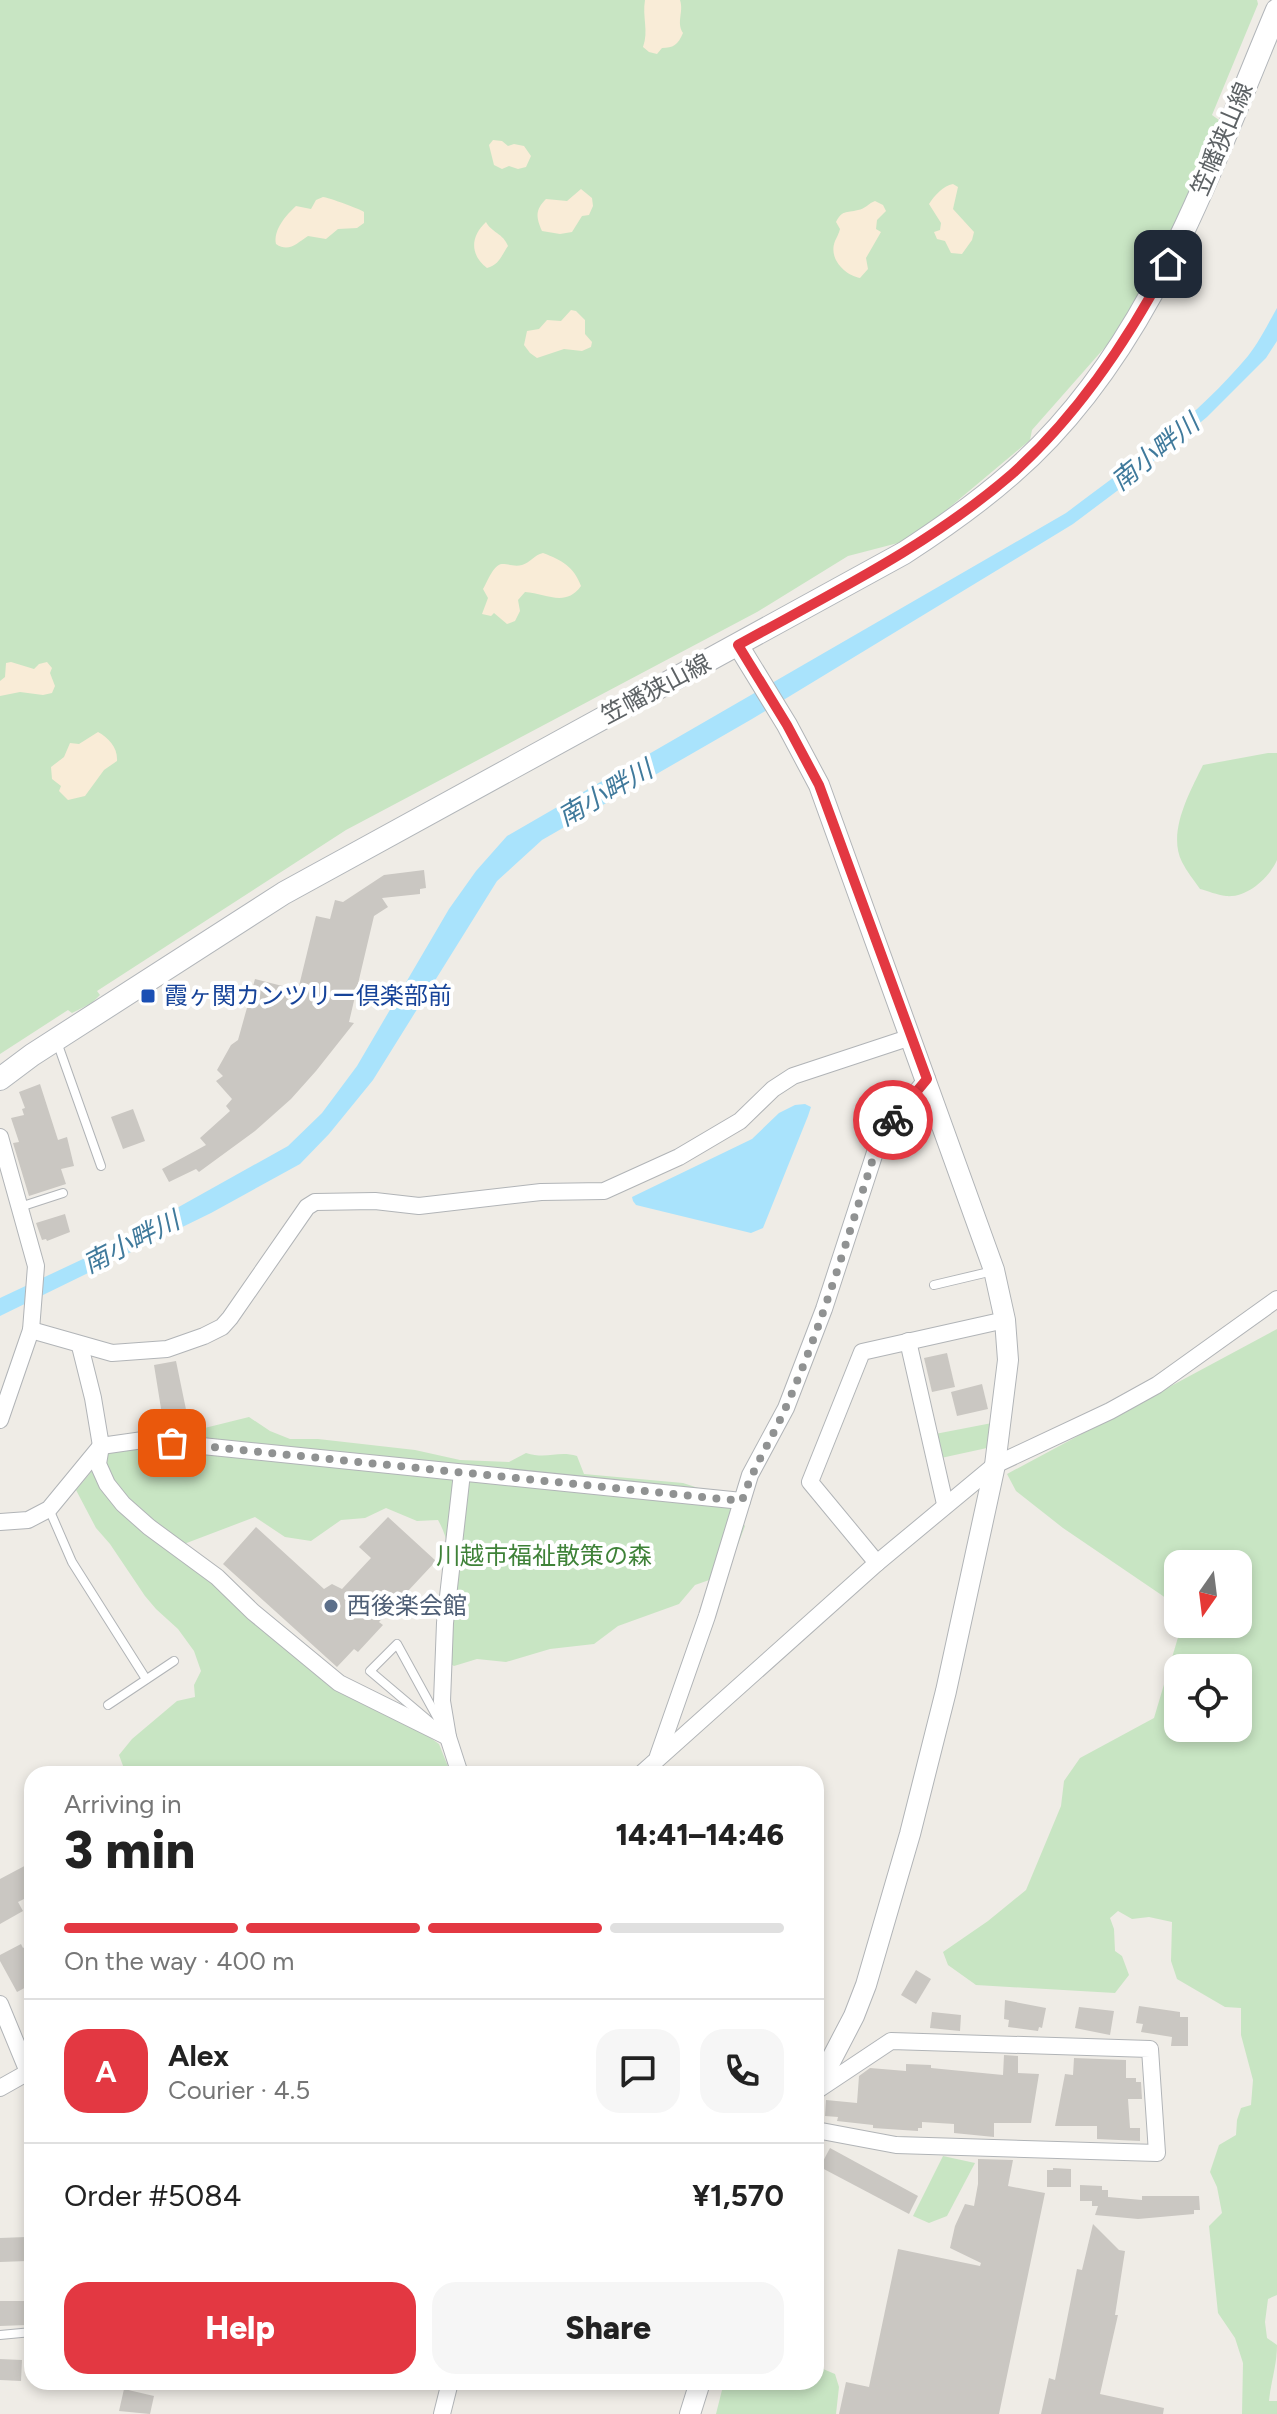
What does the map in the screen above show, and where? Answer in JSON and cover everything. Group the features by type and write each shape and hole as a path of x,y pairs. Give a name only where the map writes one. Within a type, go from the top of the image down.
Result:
{"main road":[{"name":"笠幡狭山線","path":"0,1079 56,1039 284,893 904,553 1013,473 1069,413 1126,338 1146,305 1189,216 1277,10"}],"street":[{"path":"738,645 819,785 994,1270 1005,1320 1008,1360 995,1465 946,1691 910,1834 866,1985 824,2074"},
{"path":"31,1329 112,1353 167,1349 222,1327 307,1207 315,1202 375,1201 419,1206 541,1192 604,1191 679,1157 740,1121 773,1089 793,1076 911,1037"},
{"path":"657,1757 707,1616 750,1475 786,1408 824,1309 881,1134 927,1079"},
{"path":"0,1137 36,1266 31,1329 0,1420"},
{"path":"649,1766 877,1563 995,1465 1110,1411 1157,1385 1277,1299"},
{"path":"877,1563 810,1482 862,1352 1005,1320"},
{"path":"908,1341 945,1504"},
{"path":"80,1346 101,1446 98,1464 107,1484 123,1504 217,1577 253,1612 339,1683 448,1737"},
{"path":"0,1522 28,1520 49,1509 101,1446 143,1440 742,1501"},
{"path":"457,1766 448,1737 442,1701 445,1623 462,1473"},
{"path":"1,2009 24,2058"},
{"path":"824,2085 891,2041 1150,2049 1157,2153 896,2145 824,2132"},
{"path":"0,2088 24,2074"},
{"path":"442,2414 448,2390"},
{"path":"690,2414 698,2390"}],"lane":[{"path":"56,1039 101,1166"},
{"path":"20,1207 63,1193"},
{"path":"934,1285 994,1270"},
{"path":"49,1509 72,1562 146,1679"},
{"path":"397,1644 440,1724 448,1737 370,1671 397,1644"},
{"path":"108,1705 174,1661"},
{"path":"0,2335 24,2333"}],"green space":[{"path":"0,0 1257,0 1258,4 1212,115 1219,120 1216,129 1175,227 1129,320 1032,430 1030,440 931,525 898,543 848,556 757,612 346,830 97,991 100,995 92,1003 72,1013 68,1010 0,1054"},
{"path":"1277,753 1277,860 1263,880 1242,894 1226,896 1200,889 1182,862 1177,838 1182,812 1203,765"},
{"path":"1277,1329 1277,2295 1268,2299 1265,2322 1267,2338 1277,2345 1269,2401 1277,2401 1277,2414 1242,2414 1243,2363 1235,2338 1218,2313 1209,2226 1222,2213 1217,2187 1210,2172 1219,2145 1236,2135 1241,2108 1251,2105 1253,2080 1241,2035 1241,2008 1225,2007 1177,1979 1171,1961 1172,1922 1149,1917 1132,1919 1118,1911 1110,1918 1115,1951 1122,1956 1129,1975 1115,1993 976,1985 948,1965 943,1952 1026,1890 1061,1806 1064,1781 1080,1758 1154,1718 1164,1684 1164,1742 1252,1742 1252,1654 1173,1654 1178,1638 1252,1638 1252,1550 1164,1550 1164,1597 1063,1528 1016,1491 1007,1474"},
{"name":"川越市福祉散策の森","path":"249,1417 270,1431 290,1439 318,1439 415,1450 460,1460 509,1462 526,1453 540,1456 570,1454 577,1456 584,1474 683,1483 720,1495 745,1526 735,1552 712,1579 695,1585 679,1604 618,1626 594,1644 550,1649 506,1662 477,1659 454,1666 437,1656 448,1605 451,1570 445,1536 438,1520 417,1521 386,1508 365,1518 341,1520 311,1541 285,1537 255,1517 184,1544 198,1572 439,1744 448,1766 123,1766 119,1755 132,1739 177,1701 195,1697 194,1685 201,1671 194,1651 178,1629 145,1596 96,1528 76,1490 108,1452"},
{"path":"992,1423 987,1448 941,1458 935,1434"},
{"path":"943,2156 975,2163 947,2216 929,2223 913,2216"},
{"path":"824,2369 835,2374 839,2387 836,2414 716,2414 722,2390 824,2390"}],"sand":[{"path":"645,0 680,0 681,4 680,25 683,33 675,45 662,48 657,54 643,47"},
{"path":"493,140 502,141 508,146 524,146 531,156 526,167 518,169 509,166 502,169 494,165 489,145"},
{"path":"953,184 958,187 953,209 974,232 962,254 951,253 945,241 937,239 934,232 940,230 941,223 929,204 939,192"},
{"path":"581,189 592,198 589,215 582,216 572,232 542,231 538,214 546,199 567,201"},
{"path":"323,197 364,212 364,223 357,228 338,229 326,239 308,236 285,248 276,244 278,228 296,206 311,209 316,200"},
{"path":"875,201 883,205 886,211 877,220 876,229 881,232 866,258 868,269 860,278 844,270 836,260 833,248 840,229 836,222 842,214"},
{"path":"486,222 508,246 497,262 487,268 477,257 474,245 477,233"},
{"path":"571,310 585,320 585,334 592,342 591,347 582,351 564,349 537,358 530,353 524,345 527,331 539,329 547,320 561,321"},
{"path":"543,553 562,562 575,574 581,586 575,593 555,598 525,592 518,600 520,611 515,621 507,624 494,613 491,616 482,614 488,598 483,589 496,567 502,564 522,565"},
{"path":"47,662 52,668 50,673 55,686 52,693 20,692 0,696 0,681 5,677 6,663 34,669"},
{"path":"98,732 112,744 117,761 104,770 85,796 68,800 59,791 61,786 52,779 51,767 64,757 70,743 79,744"}],"water":[{"name":"南小畔川","path":"1277,308 1277,341 1266,358 1207,417 1073,524 752,719 542,840 497,881 373,1080 300,1164 211,1213 0,1316 0,1298 100,1251 288,1146 322,1113 357,1066 449,909 476,871 507,836 1066,513 1162,440 1207,400 1248,356"},
{"path":"805,1104 811,1107 808,1116 763,1228 751,1233 636,1205 633,1201 632,1197 752,1139 779,1113"}],"building":[{"path":"424,870 426,888 420,889 420,894 382,898 388,907 374,916 349,1022 354,1023 316,1071 291,1099 255,1131 199,1172 196,1169 169,1182 162,1169 206,1145 200,1138 230,1111 226,1106 232,1099 216,1081 223,1076 217,1070 231,1045 238,1040 255,979 298,990 316,916 330,919 335,900 343,902 384,875"},
{"path":"40,1084 58,1140 67,1137 74,1166 61,1169 66,1184 29,1196 13,1143 19,1142 11,1118 24,1115 22,1109 25,1108 19,1092"},
{"path":"133,1109 145,1141 123,1149 111,1117"},
{"path":"65,1214 70,1232 42,1240 36,1223"},
{"path":"947,1353 955,1387 932,1392 924,1358"},
{"path":"176,1361 189,1424 170,1430 169,1426 164,1427 154,1365"},
{"path":"982,1384 988,1409 957,1416 951,1392"},
{"name":"西後楽会館","path":"388,1517 436,1561 379,1622 383,1625 358,1652 354,1649 337,1667 223,1564 256,1527 324,1589 332,1584 342,1589 371,1558 359,1547"},
{"path":"24,1866 24,1899 18,1902 23,1911 0,1924 0,1879"},
{"path":"21,1944 24,1988 17,1992 0,1961 0,1955"},
{"path":"916,1970 931,1979 916,2004 901,1995"},
{"path":"1005,2000 1046,2008 1042,2028 1039,2027 1038,2031 1008,2027 1009,2020 1004,2019"},
{"path":"1139,2006 1180,2012 1180,2017 1188,2017 1188,2046 1171,2046 1172,2037 1141,2032 1143,2024 1136,2023"},
{"path":"1079,2007 1114,2011 1110,2035 1075,2028"},
{"path":"932,2012 961,2015 960,2031 930,2028"},
{"path":"1004,2055 1018,2056 1018,2073 1039,2074 1031,2123 994,2123 994,2137 954,2133 954,2124 922,2122 922,2128 918,2131 873,2128 873,2125 837,2121 838,2117 825,2116 826,2100 857,2103 859,2076 870,2068 906,2071 906,2064 931,2065 931,2068 1003,2075"},
{"path":"1074,2058 1126,2060 1126,2078 1136,2078 1136,2082 1141,2082 1142,2099 1128,2099 1130,2128 1140,2128 1140,2141 1097,2139 1097,2126 1055,2126 1065,2074 1073,2075"},
{"path":"830,2148 918,2196 909,2214 824,2169 824,2159"},
{"path":"978,2159 1013,2160 1008,2186 1045,2193 999,2414 839,2414 846,2382 869,2387 898,2249 980,2266 981,2263 950,2248 965,2204 974,2206"},
{"path":"1071,2169 1071,2187 1047,2187 1047,2170"},
{"path":"1080,2185 1102,2186 1102,2190 1108,2190 1108,2197 1142,2200 1142,2196 1199,2196 1200,2210 1194,2210 1194,2214 1138,2219 1095,2215 1098,2206 1092,2206 1092,2201 1080,2201"},
{"path":"1093,2224 1119,2250 1125,2251 1115,2315 1118,2315 1100,2394 1164,2408 1163,2414 1041,2414 1049,2378 1055,2380 1077,2269 1082,2270"},
{"path":"24,2237 24,2261 0,2262 0,2238"},
{"path":"0,2301 24,2301 24,2325 0,2326"},
{"path":"0,2359 22,2360 21,2381 0,2380"},
{"path":"124,2390 154,2396 150,2414 119,2411"}],"way so far":[{"path":"172,1443 742,1501 750,1475 786,1408 824,1309 881,1134 893,1120"}],"place":[{"name":"霞ヶ関カンツリー倶楽部前","path":"148,996"},
{"name":"西後楽会館","path":"331,1606"}],"route":[{"path":"893,1120 927,1079 819,785 738,645 904,553 1013,473 1069,413 1102,371 1126,338 1168,264"}]}
